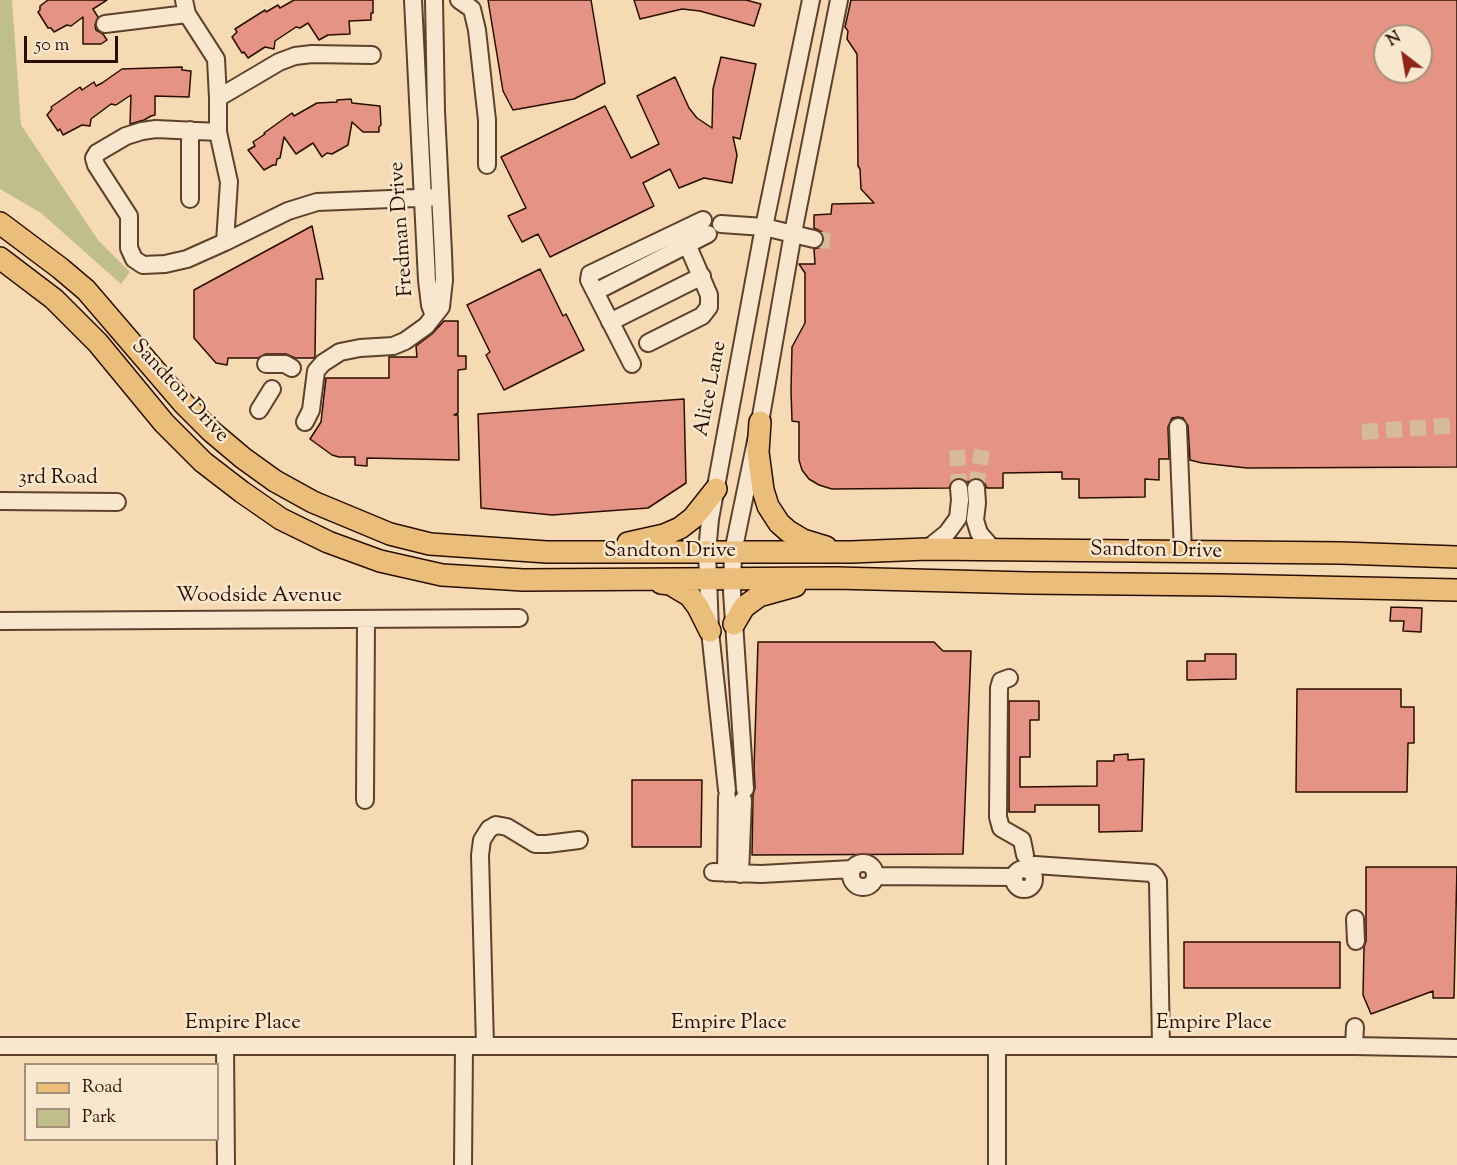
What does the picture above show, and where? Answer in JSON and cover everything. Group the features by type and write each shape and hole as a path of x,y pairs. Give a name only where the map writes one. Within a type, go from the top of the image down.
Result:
{"main road":[{"name":"Sandton Drive","path":"0,223 86,290 157,375 211,431 275,481 313,502 390,534 430,544 547,552 851,552 993,549 1341,553 1457,557"},
{"name":"Sandton Drive","path":"0,258 54,299 98,342 164,423 203,462 281,519 328,542 380,561 442,575 523,580 836,578 1457,590"},
{"path":"760,422 758,452 763,490 768,506 779,523 803,540 851,552"},
{"path":"547,552 642,541 664,535 680,528 693,518 716,489"},
{"path":"1341,553 1457,544"},
{"path":"734,624 744,608 759,596 770,591 836,578"},
{"path":"630,579 670,584 680,588 694,601 710,631"},
{"path":"1387,589 1428,594 1446,600 1457,608"}],"street":[{"name":"Fredman Drive","path":"413,0 421,164 432,198"},
{"name":"Fredman Drive","path":"305,422 312,410 316,370 323,363 340,352 393,346 426,326 434,316 430,305 427,280 434,235 432,198 434,0"},
{"path":"459,0 472,9 477,30 487,120 487,165"},
{"name":"Alice Lane","path":"735,794 710,631 707,552 716,489 764,227 811,0"},
{"path":"839,0 793,233 760,422 733,552 731,578 734,624 735,794 726,873 812,872 853,878 858,864 866,863 873,868 875,876 1035,865 1152,873 1158,881 1161,1046"},
{"path":"105,24 185,7 216,59 218,132 230,182 225,242"},
{"path":"218,98 279,62 296,56 372,55"},
{"path":"218,132 156,129 142,131 126,136 97,153 94,158 129,216 129,248 134,259 143,265 165,264 187,259 288,211 317,202 432,198"},
{"path":"190,130 190,199"},
{"path":"394,199 416,179 421,164"},
{"path":"595,292 687,244 711,226"},
{"path":"632,364 595,292 589,277 594,271 711,226 764,227 814,239"},
{"path":"648,344 702,316 709,308 709,295 687,244"},
{"path":"610,322 701,273"},
{"path":"266,364 285,364 292,368"},
{"path":"259,410 272,389"},
{"path":"1178,427 1183,552"},
{"path":"927,549 947,533 958,518 960,500 967,488 977,503 975,520 979,533 993,549"},
{"name":"3rd Road","path":"0,501 117,502"},
{"name":"Woodside Avenue","path":"0,621 519,618"},
{"path":"365,800 366,619"},
{"path":"1009,678 1001,681 999,688 998,817 1001,828 1022,840 1022,867"},
{"path":"485,1046 480,855 482,840 489,829 496,825 507,827 535,844 579,840"},
{"path":"1355,919 1356,941"},
{"path":"1354,1046 1355,1027"},
{"name":"Empire Place","path":"0,1046 1354,1046 1457,1048"},
{"path":"225,1046 226,1165"},
{"path":"464,1047 464,1165"},
{"path":"997,1047 997,1165"}],"green space":[{"path":"0,0 12,0 21,125 98,240 130,272 121,284 41,213 0,189"}],"building":[{"path":"48,0 107,0 93,9 98,17 96,30 107,40 101,44 83,44 83,17 71,26 67,25 54,32 48,28 38,12 40,6"},
{"path":"294,0 373,0 373,13 371,13 371,20 349,21 350,34 328,35 319,40 308,23 300,28 296,27 275,41 274,49 265,47 248,58 244,52 242,53 232,37 237,32 235,29 265,10 266,12 278,5 280,8"},
{"path":"488,0 591,0 605,83 574,99 513,110 503,91"},
{"path":"634,0 746,0 761,4 754,26 700,11 682,9 640,19"},
{"path":"851,0 1457,0 1457,467 1247,468 1202,463 1190,460 1188,426 1183,418 1178,417 1172,418 1168,427 1169,459 1159,459 1159,480 1145,479 1145,497 1079,498 1079,479 1062,479 1062,472 1003,473 1003,488 987,488 980,478 968,482 959,478 953,480 949,488 832,489 809,479 802,470 799,460 799,422 792,421 792,347 805,323 805,273 799,264 815,264 814,249 821,247 824,242 822,232 814,228 814,215 831,214 832,204 874,203 861,189 858,166 857,54 847,39 848,31 845,27"},
{"path":"721,57 756,64 740,139 733,137 737,155 732,183 704,178 679,188 670,169 643,183 654,206 550,257 538,234 522,242 508,216 526,208 501,157 605,106 631,158 659,144 637,96 675,77 689,108 697,118 712,128 713,89"},
{"path":"182,67 182,70 191,71 189,97 155,96 155,115 144,120 130,124 131,95 116,105 111,104 91,119 90,126 82,125 63,135 47,115 51,107 80,87 82,90 94,82 96,86 122,69"},
{"path":"351,99 352,103 380,106 379,132 363,132 352,122 348,145 322,157 313,143 296,154 284,137 280,158 277,159 276,165 264,170 248,150 255,146 253,142 292,113 294,116 317,103"},
{"path":"312,226 323,279 316,279 314,358 266,354 258,358 228,358 227,365 216,363 194,338 194,290"},
{"path":"540,269 563,316 566,314 584,350 504,390 486,355 490,352 467,305"},
{"path":"444,321 458,321 458,356 466,356 466,369 458,370 458,413 454,415 458,415 459,460 367,458 367,466 355,465 355,457 332,455 310,439 321,422 326,378 389,378 389,357 417,357 416,346"},
{"path":"684,399 686,483 648,508 552,515 481,508 478,414"},
{"path":"1391,607 1422,608 1421,632 1403,631 1404,621 1390,621"},
{"path":"758,642 934,642 943,651 971,651 963,854 752,855"},
{"path":"1205,654 1236,654 1236,679 1187,680 1187,661 1205,661"},
{"path":"1297,689 1401,689 1401,707 1414,707 1414,743 1408,743 1407,792 1296,792"},
{"path":"1009,701 1039,701 1039,720 1030,720 1030,757 1020,757 1020,787 1097,786 1097,761 1114,761 1114,755 1128,754 1128,760 1144,759 1142,831 1099,832 1099,805 1035,805 1035,812 1009,812"},
{"path":"632,780 702,780 701,847 632,847"},
{"path":"1366,867 1457,867 1454,998 1433,998 1433,991 1371,1014 1363,995"},
{"path":"1184,942 1340,942 1340,988 1184,988"}],"tunnel":[{"path":"814,239 830,241"},
{"path":"1362,432 1457,425"},
{"path":"957,450 959,488"},
{"path":"976,488 982,450"}]}
